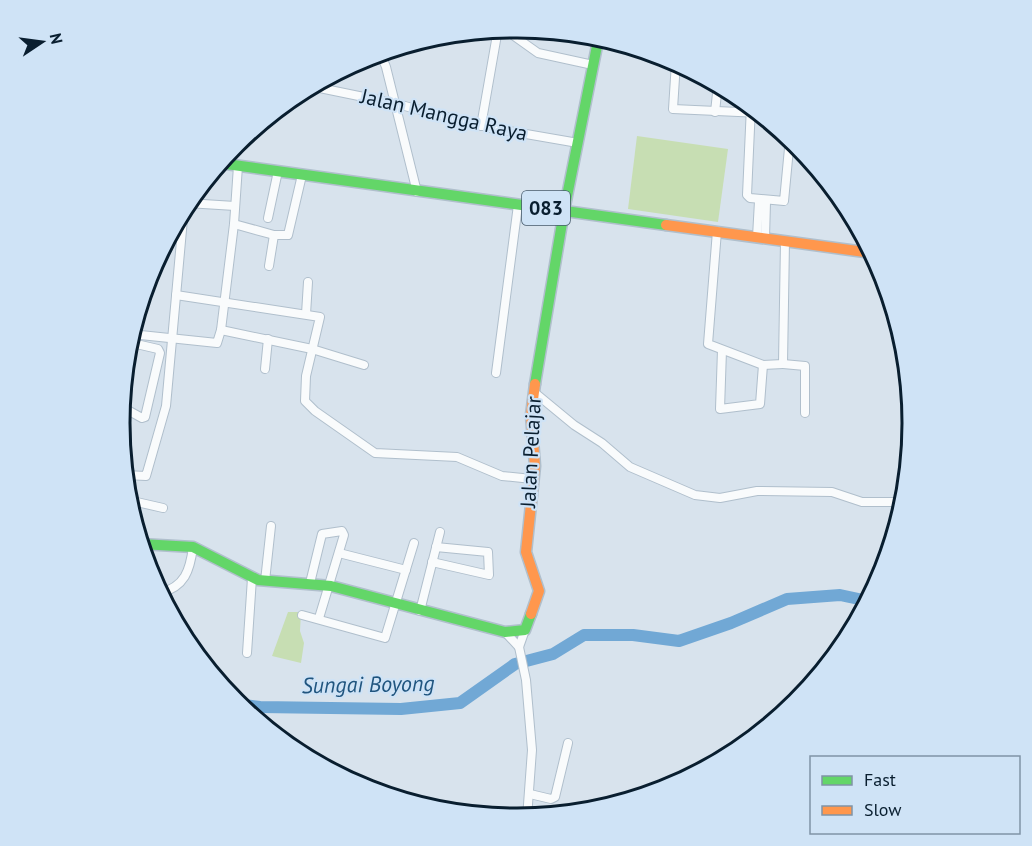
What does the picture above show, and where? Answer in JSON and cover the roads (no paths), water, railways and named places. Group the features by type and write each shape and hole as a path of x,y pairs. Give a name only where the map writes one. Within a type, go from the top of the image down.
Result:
{"street":[{"path":"481,126 496,38"},
{"path":"517,38 538,53 592,65"},
{"name":"Jalan Pelajar","path":"525,630 539,591 526,552 535,466 531,415 564,211 597,46"},
{"path":"382,62 417,192"},
{"path":"675,72 672,108 715,112 742,111"},
{"name":"Jalan Mangga Raya","path":"323,89 393,103 481,126 578,143"},
{"path":"715,112 717,94"},
{"path":"751,117 747,195 762,202 784,201 788,149"},
{"name":"083","path":"229,165 785,241 859,247"},
{"path":"141,337 217,343 225,304 238,166"},
{"path":"268,218 278,171"},
{"path":"234,224 274,235 288,234 302,175"},
{"path":"761,237 762,202"},
{"path":"199,204 235,206"},
{"path":"496,372 518,205"},
{"path":"134,475 146,476 166,406 182,230"},
{"path":"717,231 708,344 763,365 805,366 805,413"},
{"path":"269,266 274,235"},
{"path":"783,364 785,241"},
{"path":"306,314 308,282"},
{"path":"176,295 320,318 312,349 305,401 315,411 375,453 457,457 502,476 532,479"},
{"path":"221,330 312,349 364,365"},
{"path":"265,369 268,339"},
{"path":"130,412 142,418 145,417 160,353 158,349 140,341"},
{"path":"722,350 720,409 760,404 763,365"},
{"path":"534,392 574,425 602,442 630,467 695,495 720,498 757,491 832,492 862,502 893,502"},
{"path":"139,503 163,508"},
{"path":"265,581 272,526"},
{"path":"310,583 322,534 339,530 343,532 331,586 319,618"},
{"path":"420,610 440,532"},
{"path":"302,615 385,638 414,543"},
{"path":"150,545 193,547 252,578 265,581 331,586 505,632 525,630 520,650 526,680 532,750 528,808"},
{"path":"168,590 176,587 187,575 193,547"},
{"path":"432,562 489,575 488,552 436,547"},
{"path":"339,553 406,570"},
{"path":"247,653 252,578"},
{"path":"505,632 520,650"},
{"path":"530,794 551,799 555,797 568,743"}],"waterway":[{"name":"Sungai Boyong","path":"254,706 401,709 460,703 515,664 553,654 584,635 633,635 679,641 731,623 787,599 840,595 859,599"}]}
